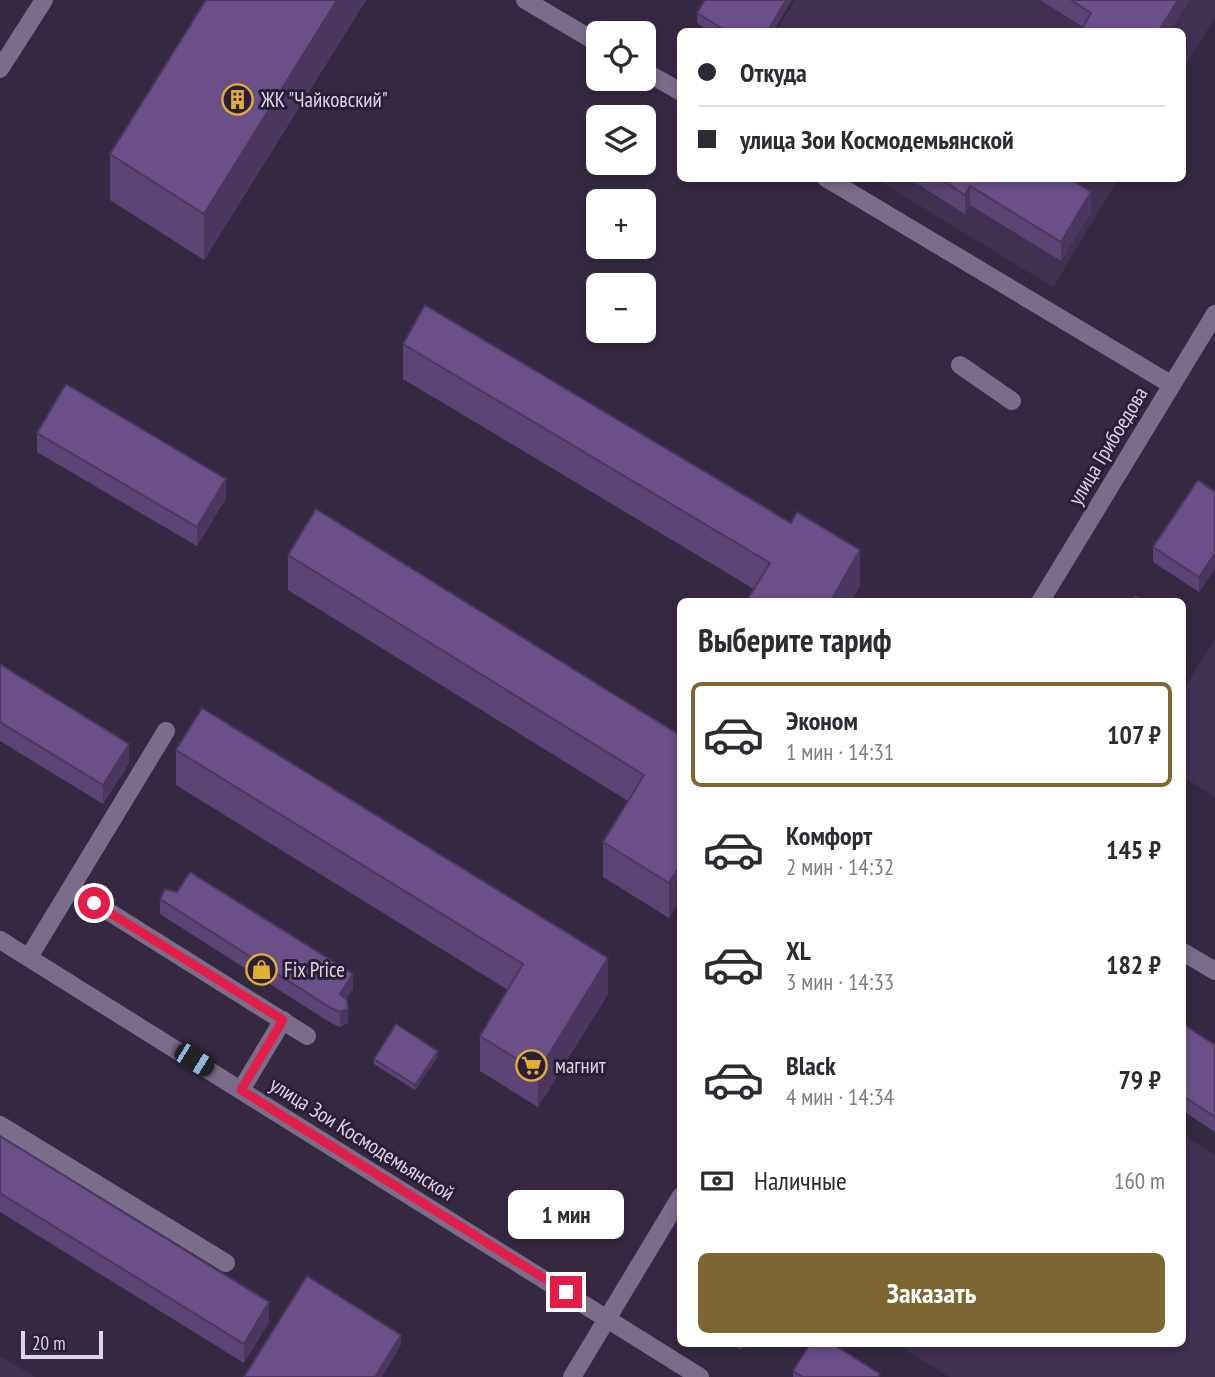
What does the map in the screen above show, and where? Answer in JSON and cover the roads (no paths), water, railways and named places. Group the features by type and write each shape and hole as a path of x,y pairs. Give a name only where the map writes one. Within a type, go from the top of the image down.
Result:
{"street":[{"path":"0,69 44,0"},
{"path":"525,0 586,36"},
{"path":"656,78 677,90"},
{"path":"833,182 1172,385"},
{"name":"улица Грибоедова","path":"1042,598 1215,314"},
{"path":"960,365 1012,401"},
{"path":"29,957 166,731"},
{"path":"71,888 307,1036"},
{"name":"улица Зои Космодемьянской","path":"0,940 700,1377"},
{"path":"1186,954 1215,971"},
{"path":"241,1090 283,1020"},
{"path":"0,1125 226,1263"},
{"path":"572,1377 677,1203"}],"place":[{"name":"ЖК \"Чайковский\"","path":"238,100"},
{"name":"Fix Price","path":"261,970"},
{"name":"магнит","path":"532,1066"}]}
